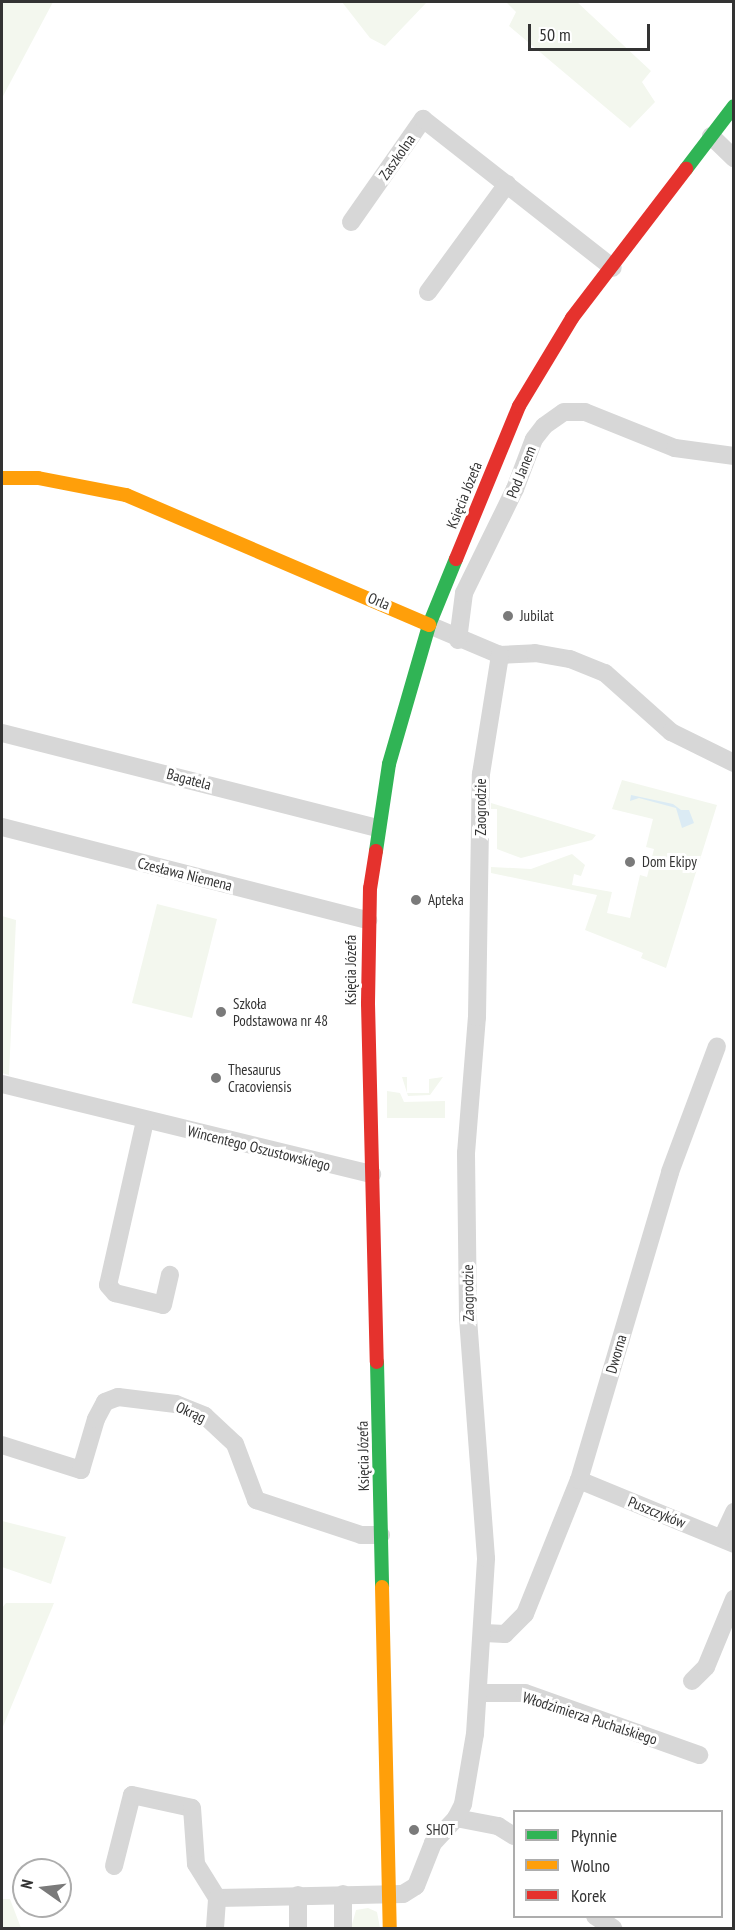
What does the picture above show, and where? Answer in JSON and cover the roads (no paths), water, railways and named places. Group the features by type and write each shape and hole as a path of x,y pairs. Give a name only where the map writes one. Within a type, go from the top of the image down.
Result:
{"street":[{"name":"Księcia Józefa","path":"390,1929 368,920 377,828 400,715 429,625 519,406 554,344 734,106"},
{"name":"Zaszkolna","path":"351,222 423,119 613,267"},
{"path":"711,136 734,158"},
{"path":"428,292 507,184"},
{"name":"Pod Janem","path":"458,640 464,593 515,489 534,439 544,426 564,412 585,412 675,448 734,456"},
{"name":"Orla","path":"2,478 38,478 126,495 429,625 458,640 500,655 535,653 570,659 605,673 671,732 734,763"},
{"name":"Zaogrodzie","path":"390,1895 403,1894 416,1887 433,1843 456,1818 468,1786 479,1693 484,1633 486,1558 468,1318 466,1153 477,1017 481,774 500,655"},
{"name":"Bagatela","path":"2,733 377,828"},
{"name":"Czesława Niemena","path":"2,827 368,920"},
{"name":"Dworna","path":"484,1633 505,1634 525,1614 579,1480 670,1172 717,1046"},
{"name":"Wincentego Oszustowskiego","path":"2,1084 145,1121 372,1174"},
{"path":"145,1121 108,1285 115,1293 163,1305 170,1275"},
{"name":"Okrąg","path":"2,1445 81,1470 96,1419 105,1402 118,1397 176,1404 205,1416 235,1444 256,1500 362,1535 381,1535"},
{"name":"Puszczyków","path":"579,1480 728,1541"},
{"path":"728,1541 734,1512"},
{"path":"692,1681 706,1667 734,1599"},
{"name":"Włodzimierza Puchalskiego","path":"479,1693 525,1693 699,1755"},
{"path":"114,1866 132,1795 192,1808 196,1863 217,1898 215,1929"},
{"path":"456,1818 498,1826 513,1835"},
{"path":"343,1894 343,1929"},
{"path":"217,1898 343,1894 390,1895"},
{"path":"298,1895 298,1929"},
{"path":"597,1918 614,1929"}],"place":[{"name":"Jubilat","path":"508,616"},
{"name":"Dom Ekipy","path":"630,862"},
{"name":"Apteka","path":"416,900"},
{"name":"Szkoła Podstawowa nr 48","path":"221,1012"},
{"name":"Thesaurus Cracoviensis","path":"216,1078"},
{"name":"SHOT","path":"414,1830"}]}
